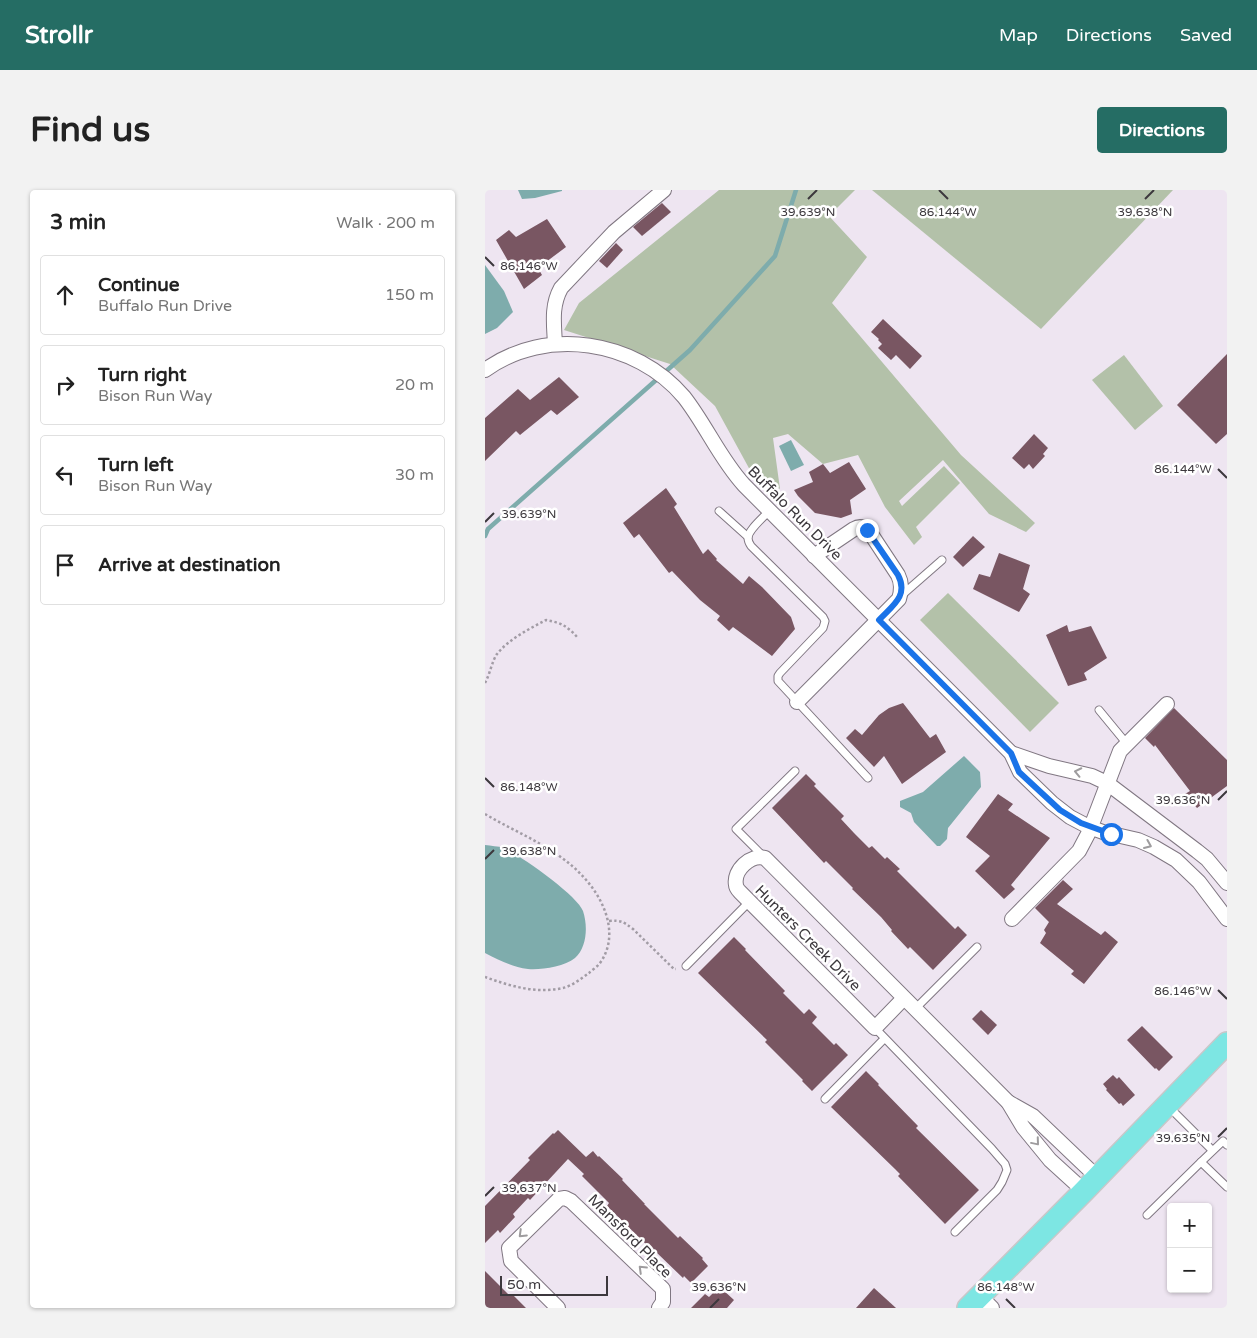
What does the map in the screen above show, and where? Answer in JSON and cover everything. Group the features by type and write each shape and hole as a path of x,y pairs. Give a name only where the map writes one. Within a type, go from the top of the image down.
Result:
{"main road":[{"path":"980,1304 1091,1184 1227,1043"}],"street":[{"path":"555,344 553,314 557,295 561,288 614,232 664,190"},
{"name":"Buffalo Run Drive","path":"485,370 494,363 526,350 566,343 613,350 628,355 665,378 692,408 736,476 1011,753 1019,772 1070,817 1103,832 1137,840 1154,847 1170,857 1190,872 1227,919"},
{"path":"797,702 899,599 902,587 898,575 869,531 864,528 854,529 814,556"},
{"path":"1012,918 1079,851 1091,827 1120,751 1167,704"},
{"name":"Buffalo Run Drive","path":"1011,753 1049,766 1086,774 1107,783 1207,859 1227,883"},
{"name":"Hunters Creek Drive","path":"875,1028 739,892 736,885 737,875 751,858 765,858 1008,1102 1023,1127 1050,1160 1091,1184"},
{"path":"875,1028 904,998"},
{"name":"Hunters Creek Drive","path":"1008,1102 1033,1116 1091,1184"},
{"name":"Mansford Place","path":"558,1308 511,1262 509,1248 559,1199 565,1198 571,1200 663,1290 663,1302 659,1308"}],"lane":[{"path":"719,511 747,537 751,546 823,617 825,621 823,628 778,676 779,683 867,778"},
{"path":"747,537 752,528 769,511"},
{"path":"900,597 941,560"},
{"path":"1099,710 1127,744"},
{"path":"765,858 736,829 795,771"},
{"path":"686,966 749,902"},
{"path":"915,1009 977,947"},
{"path":"875,1028 1005,1164 1007,1170 1005,1177 997,1190 955,1232"},
{"path":"825,1099 884,1039"},
{"path":"1167,1104 1212,1150"},
{"path":"1147,1215 1212,1150 1226,1141"},
{"path":"1201,1162 1227,1187"}],"path":[{"path":"485,683 496,655 526,631 546,620 563,624 579,638"},
{"path":"485,814 543,845 564,858 578,870 604,906 609,921 610,939 600,964 565,988 538,991 519,988 485,978"},
{"path":"609,921 620,920 627,924 674,969 686,966"}],"shaded area":[{"path":"518,190 562,191 535,198 522,199"},
{"path":"719,190 855,190 829,216 867,257 832,303 961,455 1035,523 1026,532 989,514 943,460 899,501 902,506 944,466 960,483 916,527 922,537 914,545 885,507 858,455 823,464 788,434 773,438 780,489 750,470 715,406 670,364 564,330 579,303"},
{"path":"872,190 1173,190 1041,329"},
{"path":"485,265 504,291 513,312 497,328 485,334"},
{"path":"1124,355 1163,406 1135,430 1092,380"},
{"path":"791,440 804,465 791,471 779,446"},
{"path":"948,593 1059,703 1030,732 920,620"},
{"path":"964,756 980,772 981,787 948,828 947,839 940,846 937,846 914,822 911,813 900,807 900,801 923,792"},
{"path":"485,845 504,848 522,859 548,876 579,904 585,917 586,930 582,948 575,958 565,964 528,969 511,965 485,953"}],"building":[{"path":"662,203 671,212 642,236 633,227"},
{"path":"547,219 566,247 538,268 542,275 524,289 496,240 509,230 516,237"},
{"path":"616,243 623,250 607,268 599,261"},
{"path":"883,319 922,356 910,369 896,355 891,360 878,348 882,344 871,332"},
{"path":"1227,354 1227,434 1216,444 1177,405"},
{"path":"559,377 579,397 557,415 551,410 520,435 516,431 485,461 485,418 518,389 530,400"},
{"path":"1034,434 1048,448 1043,454 1045,456 1033,469 1029,464 1024,469 1012,458"},
{"path":"849,462 866,489 850,500 852,514 841,518 815,513 794,490 813,482 809,472 823,464 830,473"},
{"path":"666,488 677,504 674,507 703,554 708,549 716,560 743,584 749,576 791,617 795,629 772,656 733,627 729,631 717,620 720,616 700,600 672,571 669,573 639,534 634,538 623,523"},
{"path":"973,536 985,547 963,567 953,557"},
{"path":"999,553 1030,565 1023,589 1030,594 1019,612 973,589 979,574 990,577"},
{"path":"1067,625 1069,632 1091,626 1107,658 1084,673 1087,680 1068,686 1046,635"},
{"path":"903,703 930,738 936,734 946,752 902,784 884,756 874,767 846,738 855,729 862,735 879,715 889,708"},
{"path":"1174,708 1227,760 1227,786 1197,808 1185,794 1190,791 1155,745 1154,747 1145,738"},
{"path":"806,774 816,784 814,786 844,816 841,819 869,848 872,846 885,859 887,857 900,869 897,871 955,929 958,926 967,935 933,970 910,947 908,949 881,917 826,861 824,863 772,808"},
{"path":"998,794 1013,804 1008,810 1050,838 1011,885 1015,889 1004,899 975,871 990,856 966,837"},
{"path":"1063,880 1073,889 1057,904 1101,935 1105,931 1118,942 1084,984 1071,974 1074,971 1040,943 1046,933 1044,930 1049,922 1035,908"},
{"path":"734,937 804,1014 809,1009 817,1017 812,1023 834,1045 836,1043 848,1055 812,1091 765,1042 767,1040 698,973"},
{"path":"981,1010 997,1025 988,1035 972,1019"},
{"path":"1142,1026 1173,1057 1159,1071 1127,1040"},
{"path":"866,1071 918,1126 916,1128 979,1190 945,1224 898,1176 900,1174 831,1107"},
{"path":"1113,1075 1117,1079 1119,1077 1135,1095 1123,1106 1106,1090 1103,1084"},
{"path":"558,1130 586,1157 593,1151 599,1156 678,1238 680,1236 703,1258 708,1266 691,1283 654,1252 607,1206 609,1203 568,1159 530,1200 528,1198 513,1214 515,1217 500,1233 498,1230 485,1243 485,1206 530,1160 528,1158"},
{"path":"485,1271 510,1296 512,1294 526,1308 485,1308"},
{"path":"874,1288 896,1308 856,1308"},
{"path":"722,1289 734,1300 727,1308 691,1308 705,1294 709,1297 714,1292 717,1294"}],"waterway":[{"path":"485,536 488,529 690,350 775,256 796,190"}],"route":[{"path":"867,530 898,575 902,587 899,599 879,620 1011,753 1019,772 1052,803 1081,823 1111,834"}]}
